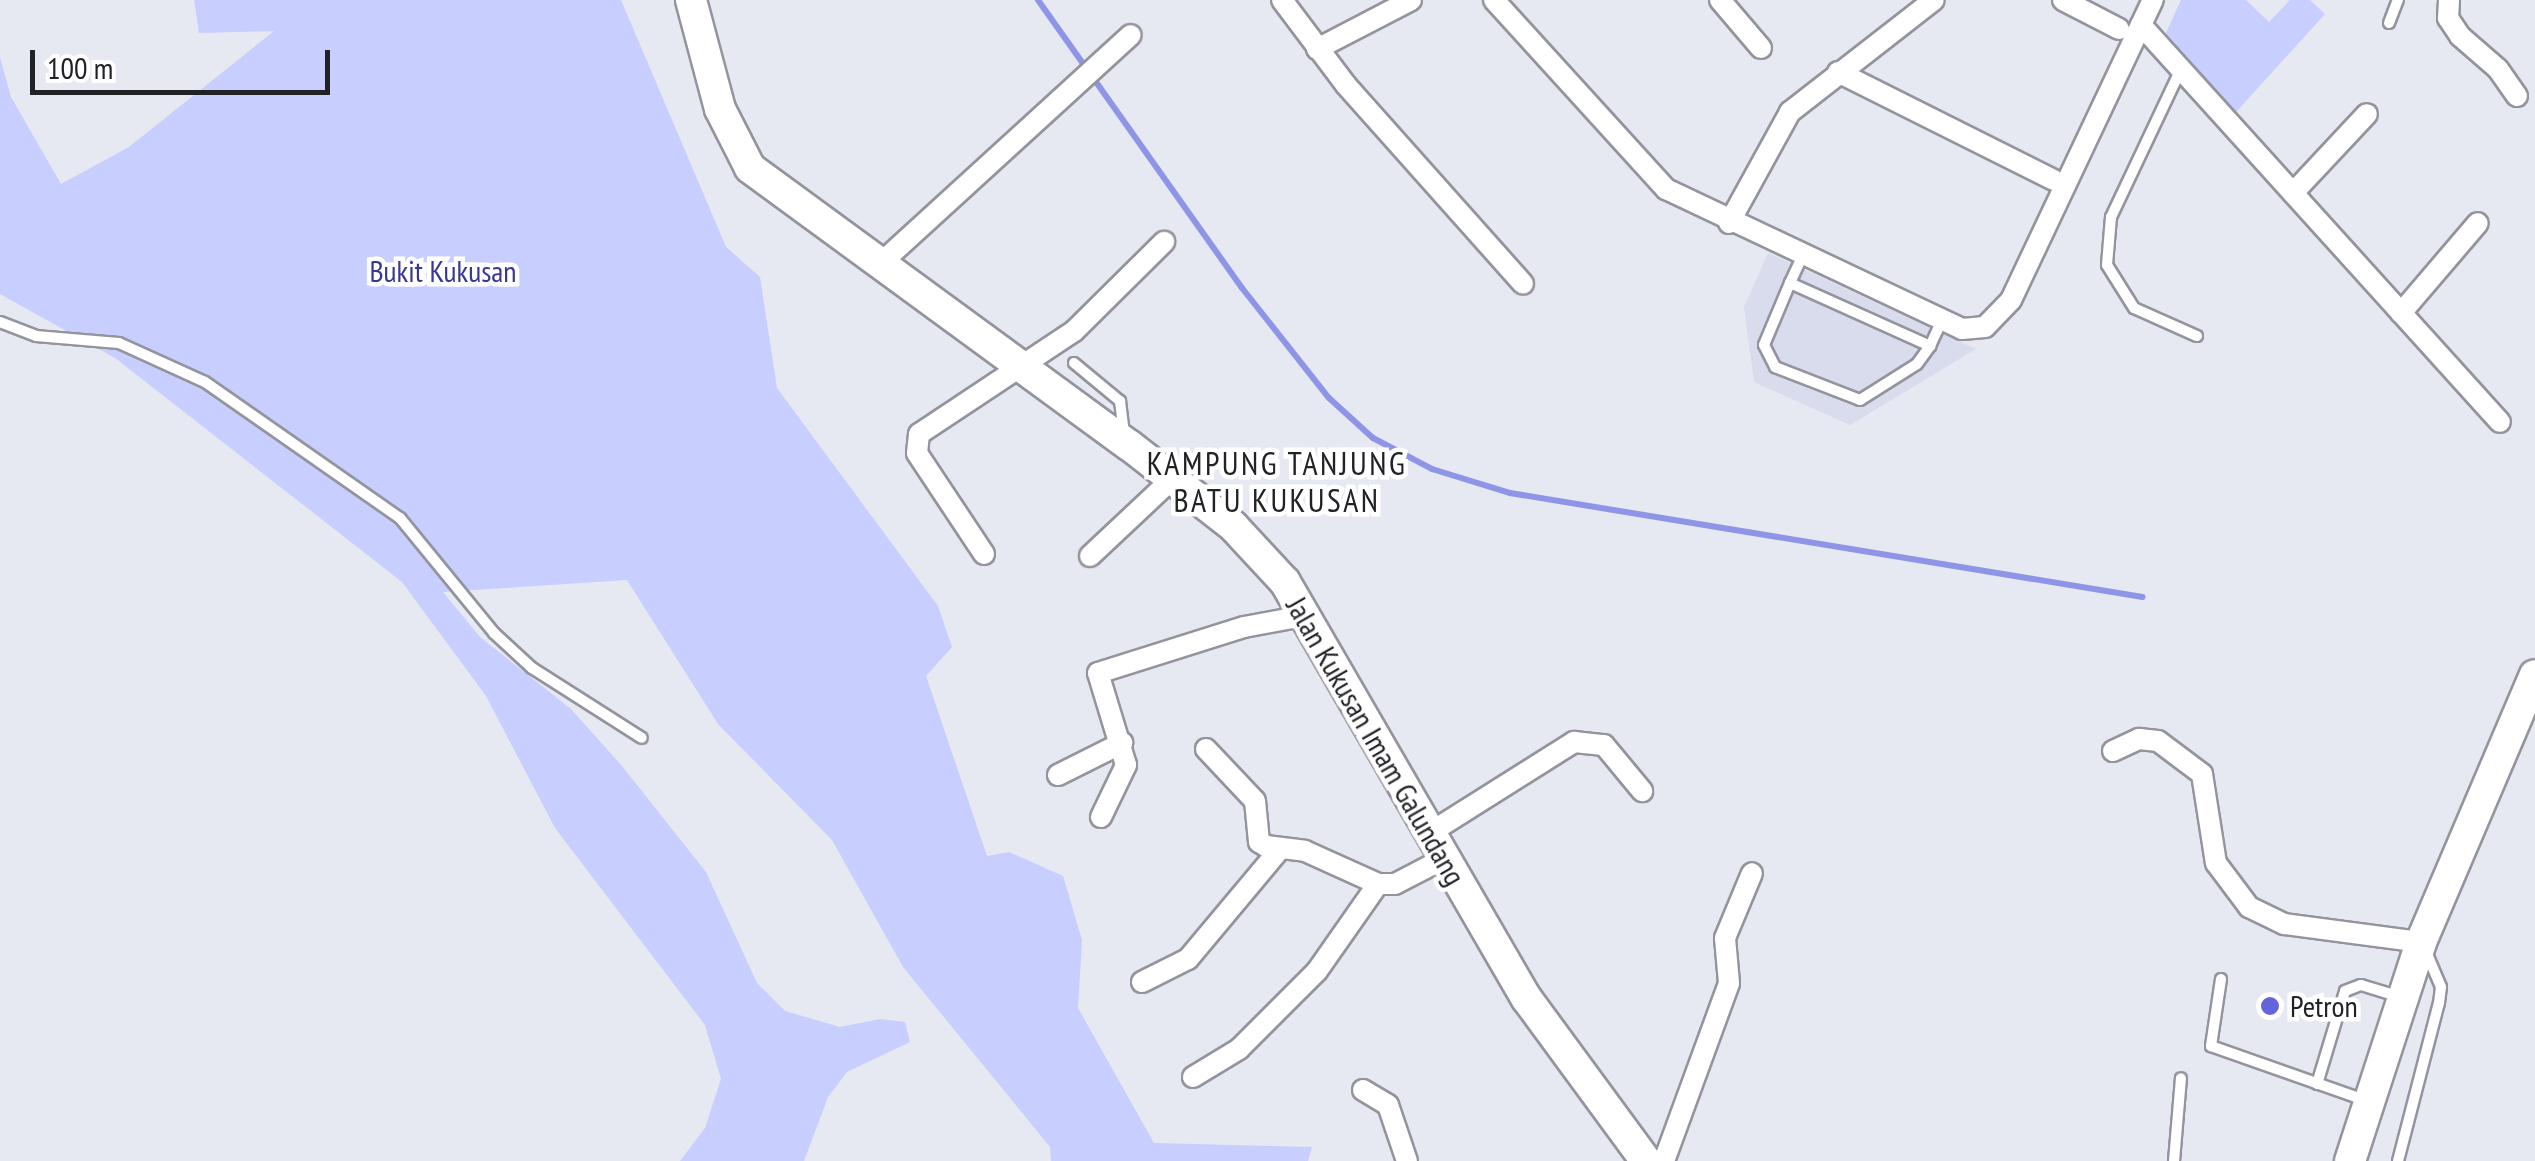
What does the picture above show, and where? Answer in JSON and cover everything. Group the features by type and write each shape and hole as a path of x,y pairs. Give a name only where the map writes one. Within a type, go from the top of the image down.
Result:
{"street":[{"name":"Jalan Kukusan Imam Galundang","path":"691,0 720,109 750,168 1018,363 1172,479 1258,550 1309,615 1435,846 1538,1016 1646,1161"},
{"path":"1282,0 1317,50 1523,284"},
{"path":"1317,50 1410,0"},
{"path":"1494,0 1650,174 1687,203 1941,322 1985,327 2012,300 2153,0"},
{"path":"1720,0 1761,48"},
{"path":"1729,223 1790,112 1934,0"},
{"path":"2063,0 2120,29"},
{"path":"2449,0 2448,18 2460,36 2498,68 2517,96"},
{"path":"2142,25 2500,422"},
{"path":"881,264 1132,35"},
{"path":"1838,72 2054,180"},
{"path":"2293,192 2367,114"},
{"path":"2401,312 2478,223"},
{"path":"984,554 916,443 1018,363 1074,331 1164,242"},
{"path":"1090,556 1172,479"},
{"path":"1101,817 1126,765 1122,743 1096,677 1102,670 1244,627 1309,615"},
{"path":"2350,1161 2421,942 2535,675"},
{"path":"2113,751 2139,739 2158,741 2202,774 2216,863 2249,906 2284,924 2421,942"},
{"path":"1206,749 1254,801 1259,842 1279,850 1305,850 1378,884 1395,884 1435,846 1574,742 1604,745 1642,791"},
{"path":"1058,775 1122,743"},
{"path":"1142,982 1188,958 1279,850"},
{"path":"1664,1161 1728,983 1725,938 1752,873"},
{"path":"1193,1076 1239,1049 1317,971 1378,884"},
{"path":"1362,1090 1388,1105 1407,1161"}],"lane":[{"path":"2389,23 2398,0"},
{"path":"2182,70 2111,217 2106,265 2134,308 2196,336"},
{"path":"1802,257 1764,345 1775,367 1860,400 1917,364 1941,322"},
{"path":"1790,283 1930,346"},
{"path":"0,322 36,336 119,343 205,382 400,518 506,645 642,738"},
{"path":"1074,363 1125,409 1123,442"},
{"path":"2398,1161 2440,1003 2441,988 2421,942"},
{"path":"2221,979 2211,1046 2367,1102"},
{"path":"2317,1084 2345,992 2360,985 2401,998"},
{"path":"2174,1161 2181,1078"}],"shaded area":[{"path":"1768,253 1976,349 1850,425 1754,382 1744,307"}],"green space":[{"name":"Bukit Kukusan","path":"194,0 621,0 726,247 760,277 777,388 938,606 952,647 926,676 987,856 1009,852 1063,876 1082,940 1078,1008 1154,1143 1312,1147 1308,1161 1051,1161 1050,1147 903,967 832,840 718,724 627,580 443,592 480,637 571,709 622,766 706,872 757,983 785,1011 840,1027 880,1019 905,1022 910,1042 847,1072 828,1097 804,1161 680,1161 705,1128 721,1079 705,1025 555,828 486,696 402,582 115,358 0,294 0,57 11,97 61,184 129,147 274,31 199,33"},
{"path":"2181,0 2246,0 2269,22 2290,0 2310,0 2325,14 2236,112 2166,33"}],"waterway":[{"path":"1038,0 1242,288 1329,398 1373,438 1432,469 1510,493 2143,597"}],"place":[{"name":"Petron","path":"2270,1006"}],"district":[{"name":"KAMPUNG TANJUNG BATU KUKUSAN","path":"1277,482"}]}
